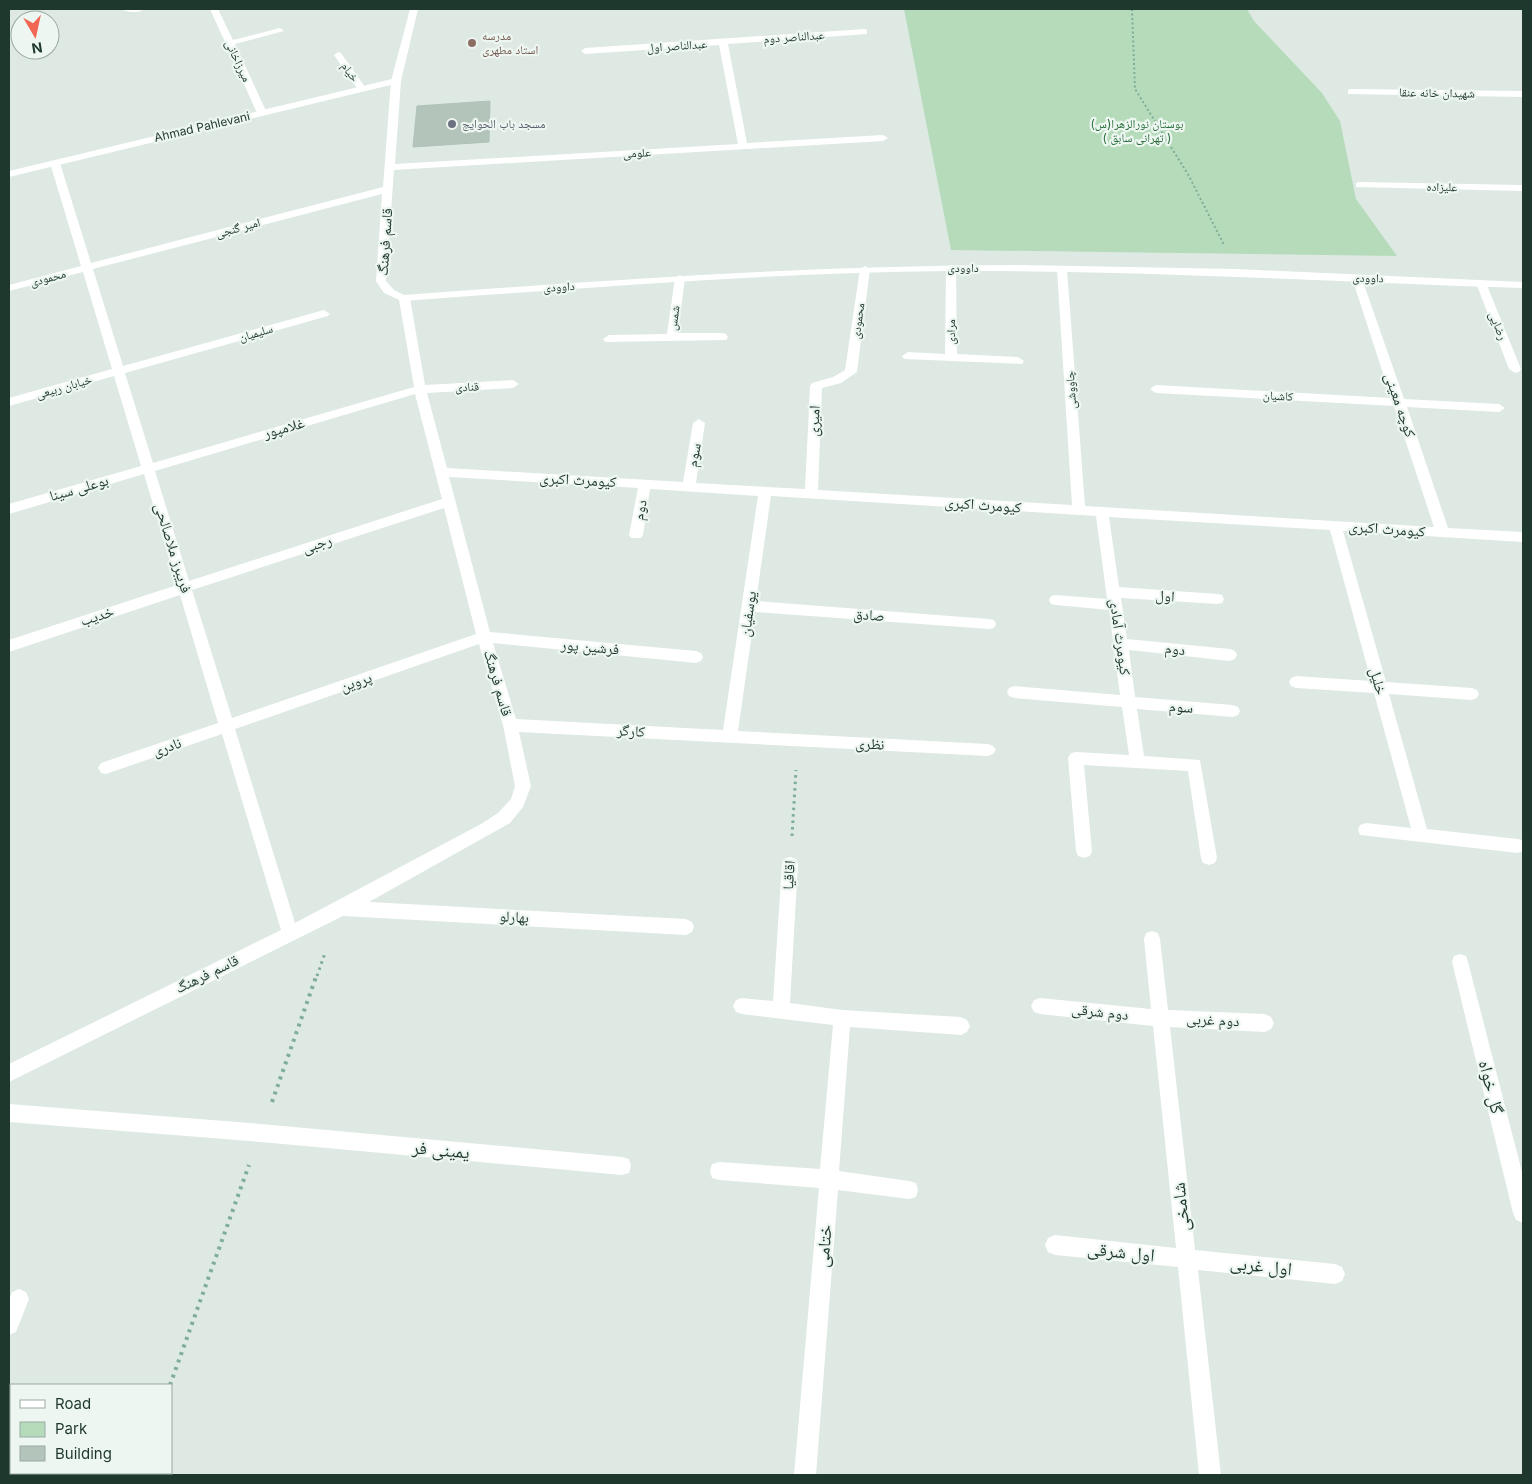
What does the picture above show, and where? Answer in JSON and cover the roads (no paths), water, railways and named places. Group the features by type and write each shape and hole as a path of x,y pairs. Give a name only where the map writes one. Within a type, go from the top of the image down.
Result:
{"street":[{"path":"126,9 141,9"},
{"name":"میرزاخانی","path":"214,9 262,113"},
{"name":"قاسم فرهنگ","path":"9,1073 342,908 504,818 518,802 523,786 510,725 484,637 420,389 404,298 394,295 385,289 381,281 396,81 414,9"},
{"path":"230,43 280,31"},
{"name":"عبدالناصر دوم","path":"723,43 864,32"},
{"name":"عبدالناصر اول","path":"585,51 723,43 743,146"},
{"name":"خیام","path":"338,55 362,89"},
{"name":"Ahmad Pahlevani","path":"9,174 396,81"},
{"name":"شهیدان خانه‌ عنقا","path":"1351,92 1523,94"},
{"name":"علومی","path":"390,167 884,138"},
{"name":"فریبرز ملاصالحی","path":"55,162 290,933"},
{"name":"علیزاده","path":"1360,185 1523,188"},
{"name":"امیر گنجی","path":"87,268 388,189"},
{"name":"محمودی","path":"9,288 87,268"},
{"name":"داوودی","path":"404,298 680,278 865,269 951,268 1238,273 1523,285"},
{"name":"مرادی","path":"951,268 951,358 1018,361"},
{"name":"محمودی","path":"850,372 865,269"},
{"name":"چاووشی","path":"1062,270 1079,511"},
{"name":"شمس","path":"680,278 672,337 722,337"},
{"name":"کوچه معینی","path":"1357,278 1443,532"},
{"name":"رضایی","path":"1481,283 1515,369"},
{"name":"سلیمیان","path":"119,371 324,314"},
{"path":"608,340 672,337"},
{"path":"908,356 951,358"},
{"name":"خیابان ربیعی","path":"9,402 119,371"},
{"name":"امیری","path":"811,494 816,386 837,380 850,372"},
{"name":"قنادی","path":"420,389 513,384"},
{"name":"غلامپور","path":"148,468 420,389"},
{"name":"کاشیان","path":"1156,390 1399,403"},
{"path":"1399,403 1498,408"},
{"name":"سوم","path":"689,487 699,423"},
{"name":"بوعلی سینا","path":"9,509 148,468"},
{"name":"کیومرث اکبری","path":"442,472 1523,537"},
{"name":"دوم","path":"636,535 645,484"},
{"name":"یوسفیان","path":"730,736 765,491"},
{"name":"رجبی","path":"185,587 450,502"},
{"name":"کیومرث آمادی","path":"1102,512 1137,762"},
{"name":"خلیل","path":"1335,526 1421,836"},
{"name":"خدیب","path":"9,646 185,587"},
{"name":"اول","path":"1056,600 1114,598 1217,599"},
{"name":"صادق","path":"750,606 989,624"},
{"name":"فرشین پور","path":"484,637 696,656"},
{"name":"پروین","path":"228,727 484,637"},
{"name":"دوم","path":"1120,644 1230,655"},
{"path":"1296,682 1472,694"},
{"path":"1014,692 1130,704"},
{"name":"سوم","path":"1130,704 1233,712"},
{"name":"کارگر","path":"510,725 752,737"},
{"name":"نادری","path":"106,768 228,727"},
{"name":"نظری","path":"752,737 988,750"},
{"path":"1084,851 1076,758 1195,765 1209,858"},
{"path":"1366,830 1518,846"},
{"name":"اقاقیا","path":"781,1010 790,864"},
{"name":"بهارلو","path":"342,908 686,927"},
{"name":"شامخی","path":"1152,939 1210,1475"},
{"name":"گل خواه","path":"1460,962 1523,1213"},
{"path":"742,1006 842,1018 962,1026"},
{"name":"دوم شرقی","path":"1040,1006 1160,1018"},
{"name":"ختامی","path":"804,1475 842,1018"},
{"name":"دوم غربی","path":"1160,1018 1265,1023"},
{"name":"یمینی فر","path":"9,1113 260,1133 622,1166"},
{"path":"719,1171 829,1179 909,1190"},
{"name":"اول شرقی","path":"1055,1245 1186,1259"},
{"name":"اول غربی","path":"1186,1259 1335,1274"},
{"path":"9,1325 19,1299"}],"place":[{"name":"مدرسه استاد مطهری","path":"472,43"},
{"name":"مسجد باب الحوایج","path":"452,124"}],"park label":[{"name":"بوستان نورالزهرا(س) ( تهرانی سابق )","path":"1137,131"}]}
